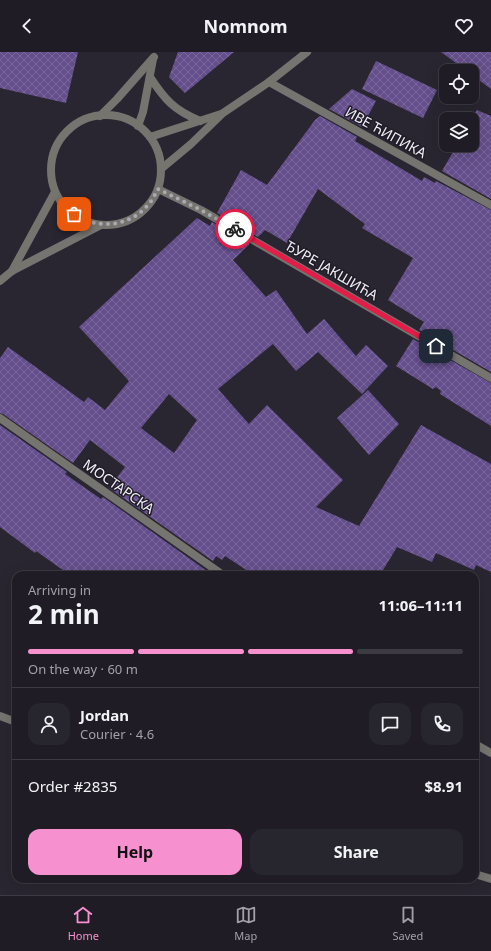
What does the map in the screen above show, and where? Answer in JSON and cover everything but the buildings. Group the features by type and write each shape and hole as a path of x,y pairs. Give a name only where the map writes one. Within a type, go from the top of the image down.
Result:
{"street":[{"path":"161,169 191,144 224,113 269,82 307,52"},
{"path":"138,126 143,112 154,55"},
{"path":"100,116 117,99 154,55"},
{"path":"150,77 170,104 183,114 200,121"},
{"name":"ИВЕ ЋИПИКА","path":"269,82 491,205"},
{"path":"150,137 224,113"},
{"path":"0,281 12,271 101,225 119,223 135,216 149,204 158,189 160,179 160,158 156,147 150,137 138,126 124,118 112,116 100,116 83,120 69,129 58,142 52,158 51,175 55,192 66,208 82,220 101,225"},
{"name":"ЂУРЕ ЈАКШИЋА","path":"158,189 201,210 491,378"},
{"path":"12,271 55,192"},
{"name":"МОСТАРСКА","path":"0,418 217,571"},
{"path":"0,716 12,720"},
{"path":"479,746 491,753"},
{"path":"479,875 491,879"}],"way so far":[{"path":"74,214 82,220 101,225 119,223 135,216 149,204 158,189 235,229"}],"route":[{"path":"235,229 436,346"}]}
